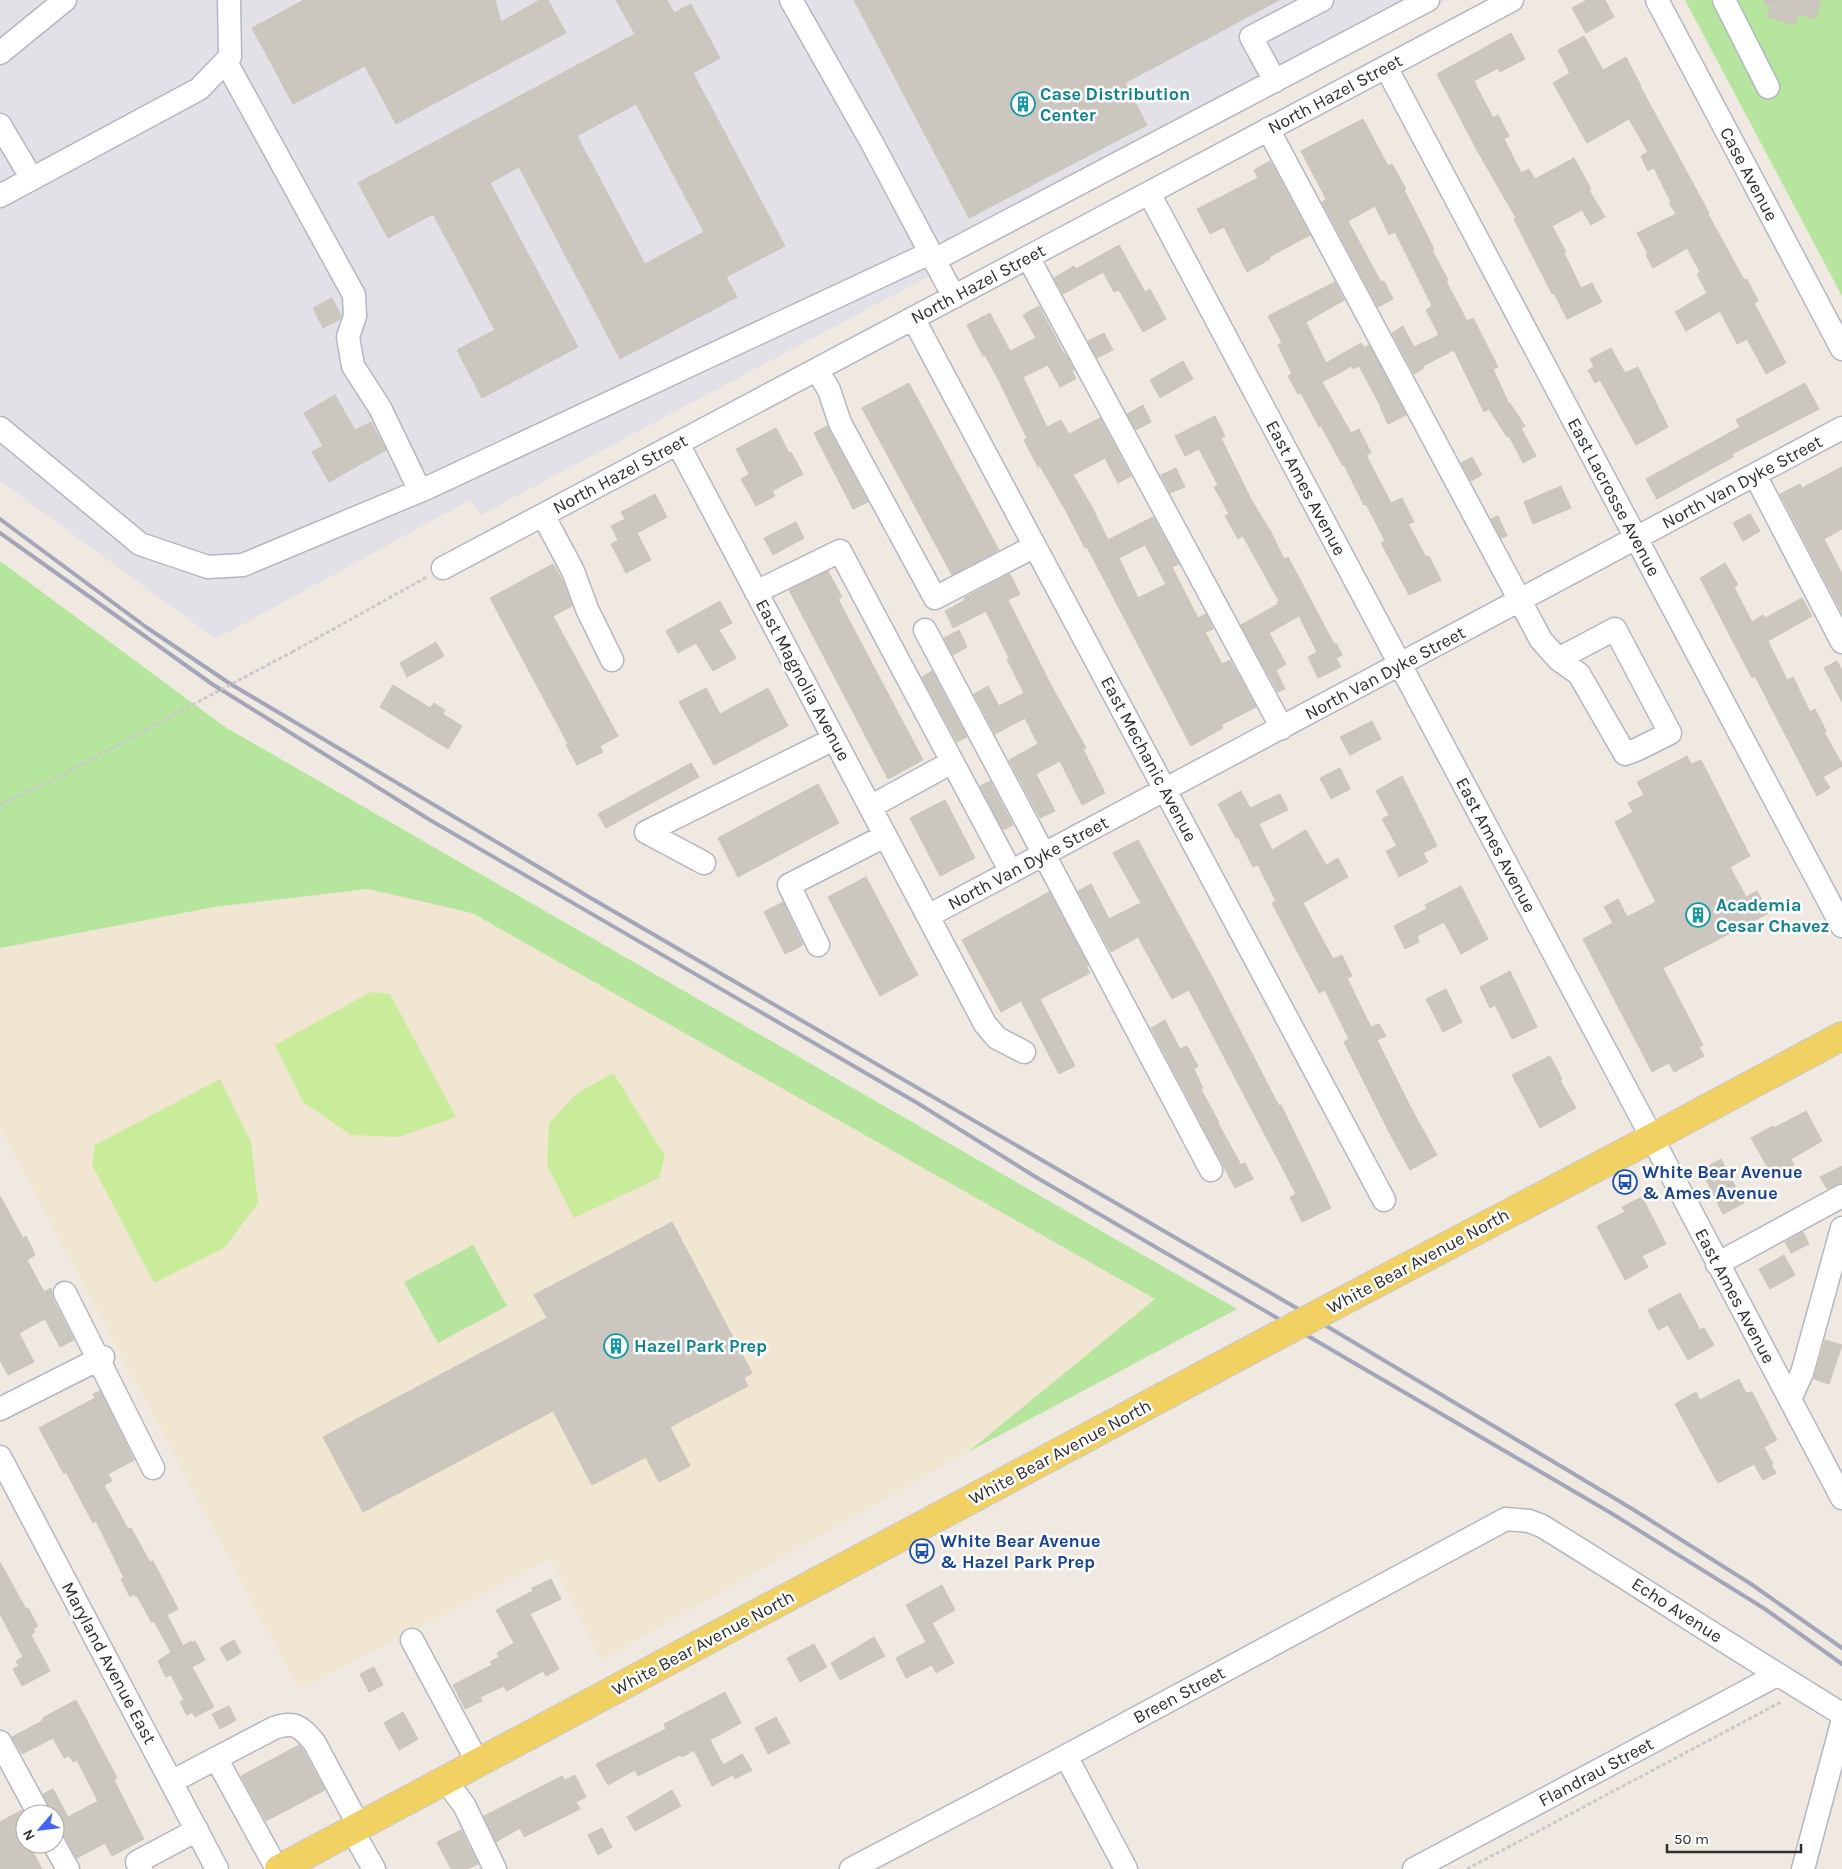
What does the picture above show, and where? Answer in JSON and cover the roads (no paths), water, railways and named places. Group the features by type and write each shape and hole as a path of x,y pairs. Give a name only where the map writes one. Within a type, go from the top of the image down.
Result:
{"main road":[{"name":"White Bear Avenue North","path":"278,1869 1842,1036"}],"street":[{"path":"0,53 65,0"},
{"path":"0,196 199,89 230,57 229,0"},
{"path":"792,0 871,141 954,297"},
{"path":"1275,80 1251,37 1322,0"},
{"path":"0,428 140,544 208,567 243,565 420,491 932,257 1428,0"},
{"name":"North Hazel Street","path":"444,568 1512,0"},
{"name":"Case Avenue","path":"1657,0 1842,349"},
{"path":"1724,0 1768,87"},
{"path":"226,62 354,296 355,316 348,337 353,366 380,408 420,491"},
{"name":"East Lacrosse Avenue","path":"1386,67 1842,926"},
{"path":"0,125 32,179"},
{"path":"1268,129 1541,640 1558,659 1579,674 1625,754 1670,733 1615,629 1558,659"},
{"name":"East Ames Avenue","path":"1149,193 1842,1498"},
{"path":"1028,257 1282,728"},
{"name":"East Mechanic Avenue","path":"913,318 1384,1200"},
{"path":"817,370 829,390 840,423 935,598 1035,546"},
{"name":"North Van Dyke Street","path":"928,916 1842,428"},
{"name":"East Magnolia Avenue","path":"678,444 985,1024 998,1038 1024,1052"},
{"path":"1755,475 1842,642"},
{"path":"543,515 573,571 587,609 612,660"},
{"path":"756,592 840,551 1011,872"},
{"path":"924,630 1212,1170"},
{"path":"704,863 646,832 834,738"},
{"path":"870,807 952,762"},
{"path":"818,945 789,885 886,836"},
{"path":"1717,1264 1842,1196"},
{"path":"1790,1399 1802,1372 1842,1228"},
{"path":"65,1293 101,1358 154,1468"},
{"path":"0,1409 101,1358"},
{"name":"Maryland Avenue East","path":"0,1457 217,1869"},
{"name":"Echo Avenue","path":"1506,1519 1529,1521 1542,1526 1842,1714"},
{"name":"Breen Street","path":"851,1869 1066,1756 1506,1519"},
{"path":"412,1640 478,1763"},
{"name":"Flandrau Street","path":"1414,1869 1777,1675"},
{"path":"1803,1869 1842,1723"},
{"path":"171,1782 274,1728 285,1724 295,1724 304,1730 314,1742 374,1869"},
{"path":"0,1742 33,1804"},
{"path":"1066,1756 1126,1869"},
{"path":"216,1758 278,1869"},
{"path":"445,1780 464,1805 495,1869"},
{"path":"141,1869 137,1862 197,1830"},
{"path":"60,1854 68,1869"}],"railway":[{"path":"0,519 146,627 229,683 589,897 1293,1306 1634,1510 1751,1584 1842,1648"},
{"path":"0,533 212,684 430,820 919,1104 1034,1176 1611,1513 1765,1609 1842,1664"}],"place":[{"name":"Case Distribution Center","path":"1023,104"},
{"name":"Academia Cesar Chavez","path":"1698,915"},
{"name":"White Bear Avenue & Ames Avenue","path":"1625,1182"},
{"name":"Hazel Park Prep","path":"616,1346"},
{"name":"White Bear Avenue & Hazel Park Prep","path":"922,1551"}]}
